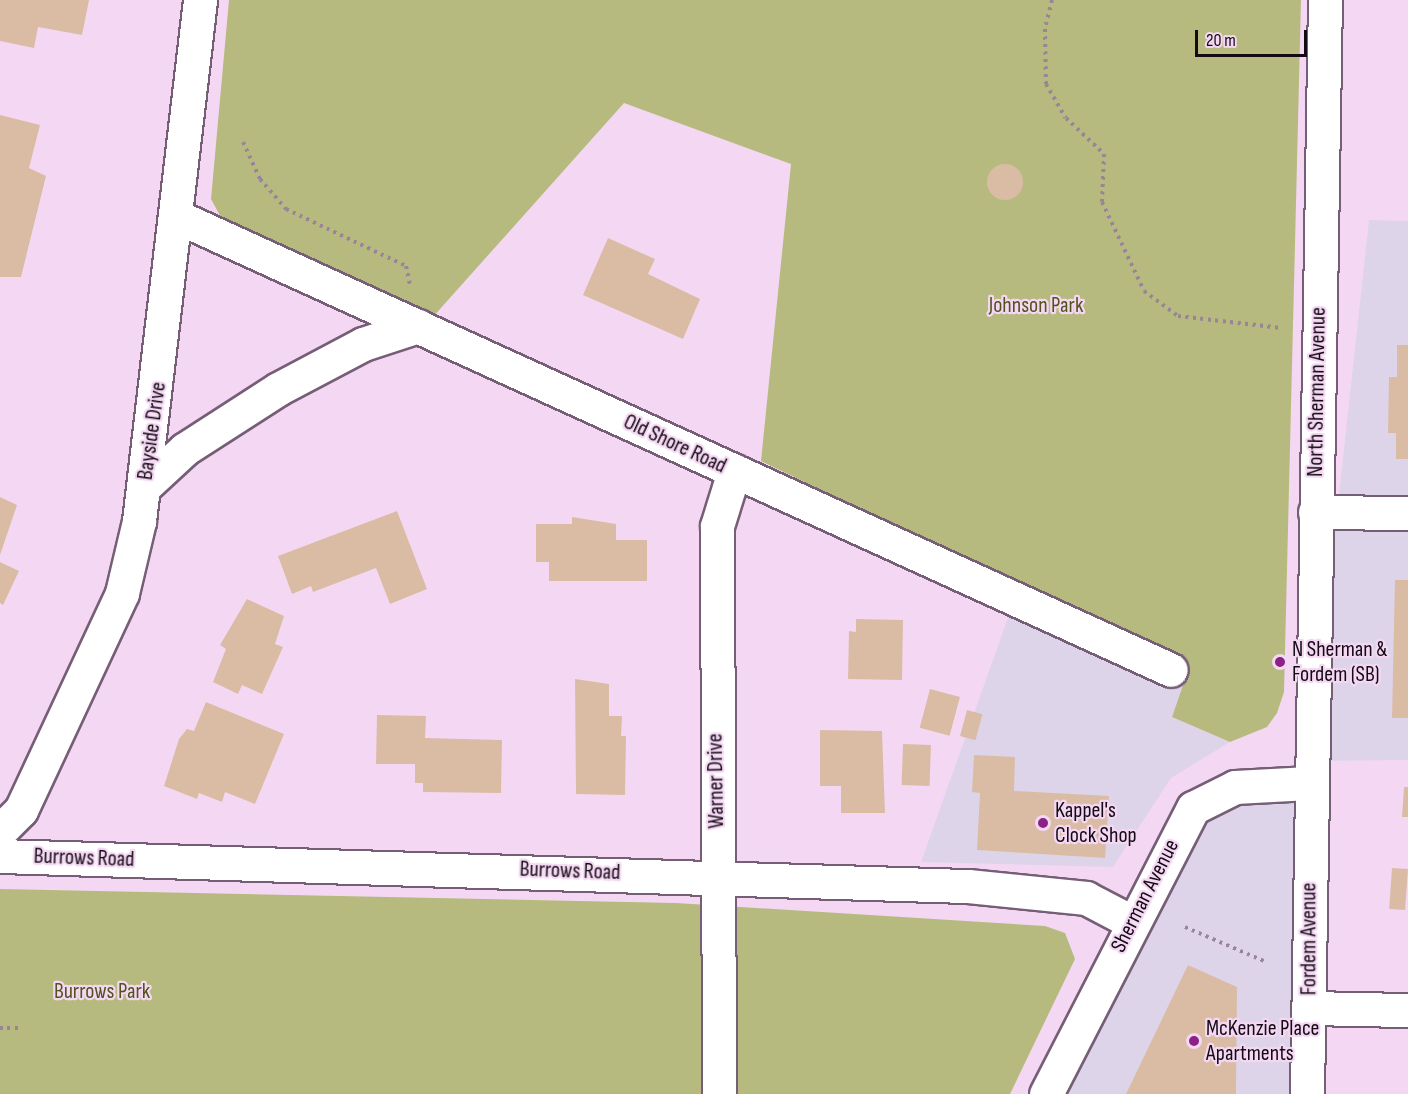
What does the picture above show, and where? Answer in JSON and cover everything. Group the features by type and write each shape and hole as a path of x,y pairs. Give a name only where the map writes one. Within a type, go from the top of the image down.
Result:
{"street":[{"name":"Bayside Drive","path":"0,831 21,810 122,593 144,487 178,217 200,0"},
{"name":"North Sherman Avenue","path":"1309,783 1325,0"},
{"name":"Old Shore Road","path":"178,217 1171,670"},
{"path":"144,487 185,449 278,389 363,344 418,326"},
{"name":"Warner Drive","path":"719,1094 717,526 734,471"},
{"path":"1315,512 1408,513"},
{"name":"Sherman Avenue","path":"1046,1094 1132,922 1193,808 1235,787 1309,783"},
{"name":"Fordem Avenue","path":"1307,1094 1309,783"},
{"name":"Burrows Road","path":"0,856 719,875 968,886 1086,898 1132,922"},
{"path":"1309,1008 1408,1010"}],"path":[{"path":"1052,0 1045,29 1046,84 1066,118 1104,154 1102,202 1144,291 1178,316 1281,328"},
{"path":"1185,927 1264,962"},
{"path":"0,1028 22,1028"}],"shaded area":[{"path":"1369,220 1408,221 1408,760 1310,761"},
{"path":"1009,615 1184,685 1172,717 1230,742 1171,778 1113,867 921,862"},
{"path":"1309,783 1307,1094 1046,1094 1193,808"}],"green space":[{"name":"Johnson Park","path":"229,0 1301,0 1284,692 1277,713 1267,727 1230,742 1172,717 1189,668 761,461 791,164 624,103 432,318 224,223 211,199"},
{"name":"Burrows Park","path":"0,889 676,903 1045,926 1065,933 1075,959 1010,1094 0,1094"}],"building":[{"path":"0,0 89,0 82,35 38,27 34,48 0,41"},
{"path":"0,115 40,125 29,168 46,176 21,277 0,277"},
{"path":"1005,164 1018,169 1023,182 1018,195 1005,200 992,195 987,182 992,169"},
{"path":"608,238 655,259 648,274 700,299 683,339 583,295"},
{"path":"1397,345 1408,345 1408,459 1396,459 1396,433 1388,433 1389,377 1397,377"},
{"path":"0,497 17,505 0,555"},
{"path":"397,511 427,589 390,604 376,568 313,592 311,586 292,594 278,556"},
{"path":"572,517 616,524 616,540 647,540 647,581 549,581 549,562 536,562 536,524 572,524"},
{"path":"0,562 19,571 3,605 0,603"},
{"path":"1395,580 1408,580 1408,718 1392,718"},
{"path":"247,599 284,616 275,644 283,647 262,694 242,685 238,694 213,682 226,649 220,645"},
{"path":"856,619 903,620 902,680 848,679 849,631 856,632"},
{"path":"575,679 609,684 609,716 622,716 621,736 626,736 625,795 576,794"},
{"path":"930,689 960,697 950,736 920,728"},
{"path":"206,702 284,734 255,804 225,792 222,802 199,793 197,799 164,786 179,739 187,729 194,731"},
{"path":"967,710 982,714 975,740 960,736"},
{"path":"377,715 426,716 425,738 502,740 501,793 423,792 423,783 415,783 415,764 376,764"},
{"path":"820,730 882,731 885,813 841,813 841,786 820,786"},
{"path":"903,744 931,745 930,786 902,785"},
{"name":"Kappel's Clock Shop","path":"974,755 1015,757 1014,791 1109,796 1105,858 977,850 980,793 972,792"},
{"path":"1404,787 1408,787 1408,817 1402,817"},
{"path":"1392,868 1408,869 1405,910 1389,909"},
{"name":"McKenzie Place Apartments","path":"1188,965 1237,987 1236,1094 1126,1094"}],"place":[{"name":"N Sherman & Fordem (SB)","path":"1280,662"},
{"name":"Kappel's Clock Shop","path":"1043,823"},
{"name":"McKenzie Place Apartments","path":"1194,1041"}]}
